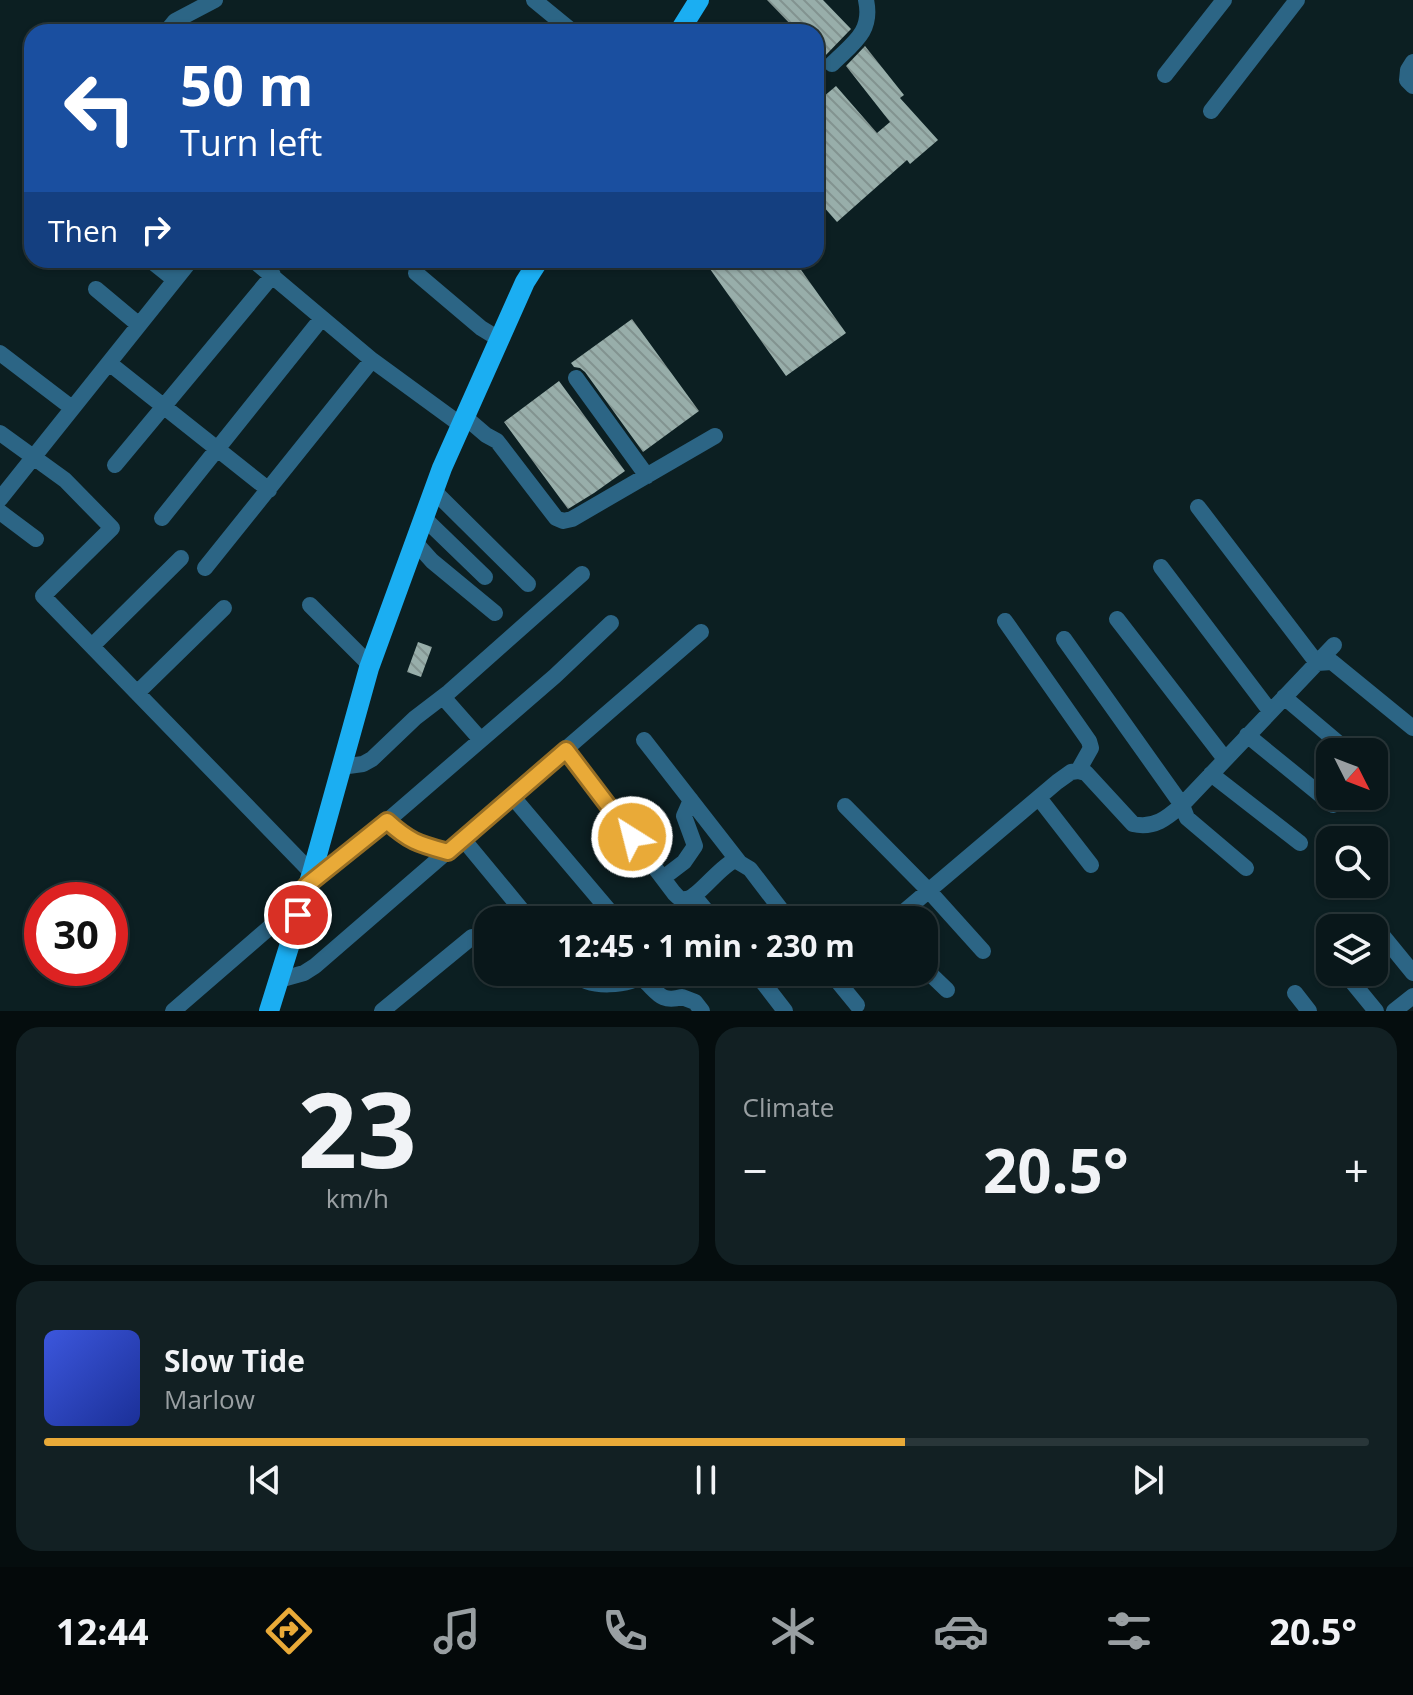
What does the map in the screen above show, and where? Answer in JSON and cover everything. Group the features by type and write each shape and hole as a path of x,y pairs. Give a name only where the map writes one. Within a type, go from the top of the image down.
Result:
{"main road":[{"path":"684,24 699,0"},
{"path":"269,1011 370,665 434,491 499,339 534,268"}],"street":[{"path":"173,24 215,0"},
{"path":"534,0 563,24"},
{"path":"832,64 864,33 869,10 866,0"},
{"path":"1165,75 1224,0"},
{"path":"1211,111 1297,0"},
{"path":"1413,62 1407,80 1413,86"},
{"path":"160,268 175,280"},
{"path":"0,499 185,268"},
{"path":"264,268 372,360 497,441 556,518 563,521 572,519 715,436"},
{"path":"416,273 481,328 499,339"},
{"path":"115,465 273,275"},
{"path":"96,289 139,325"},
{"path":"162,518 322,318"},
{"path":"0,353 72,408"},
{"path":"205,568 372,360"},
{"path":"109,363 269,490"},
{"path":"576,378 647,476"},
{"path":"0,433 65,480 112,528 43,596 309,879 387,821 573,661 611,623"},
{"path":"434,491 528,584"},
{"path":"1198,507 1317,663"},
{"path":"0,512 36,539"},
{"path":"424,518 485,577"},
{"path":"415,542 432,561 495,613"},
{"path":"92,646 181,558"},
{"path":"1161,567 1270,711"},
{"path":"341,767 363,764 372,759 582,574"},
{"path":"310,605 370,665"},
{"path":"137,693 224,608"},
{"path":"1117,619 1225,759"},
{"path":"1005,621 1089,741 1091,748 1078,771"},
{"path":"279,980 315,966 701,632"},
{"path":"1064,639 1182,805 1187,818 1246,868"},
{"path":"911,906 1071,772 1086,773 1133,824 1154,825 1182,805 1334,645"},
{"path":"1317,663 1332,662 1413,728"},
{"path":"443,697 481,740"},
{"path":"1284,697 1332,738"},
{"path":"1247,735 1316,791"},
{"path":"644,740 739,862 750,869 778,906"},
{"path":"566,750 681,899 694,896 719,870 735,860 739,862"},
{"path":"1211,774 1300,843"},
{"path":"512,796 605,906"},
{"path":"1039,798 1091,865"},
{"path":"663,878 684,862 695,846 684,816 691,800"},
{"path":"845,806 983,951"},
{"path":"387,821 403,836 448,852"},
{"path":"463,839 518,906"},
{"path":"694,896 701,906"},
{"path":"173,1011 270,927 298,915"},
{"path":"382,1011 472,937"},
{"path":"1388,942 1413,973"},
{"path":"938,981 947,990"},
{"path":"653,986 664,999 682,997 695,1002 702,1011"},
{"path":"766,986 785,1011"},
{"path":"843,986 857,1005"},
{"path":"1355,986 1376,1011"},
{"path":"1295,993 1309,1011"},
{"path":"1394,1011 1413,996"}],"building":[{"path":"767,0 823,0 851,29 824,57 824,24 790,24"},
{"path":"865,46 904,95 900,98 938,140 910,164 907,160 837,222 824,207 824,96 836,86 877,133 890,122 846,66"},
{"path":"800,268 846,333 786,376 710,269"},
{"path":"632,319 699,411 643,452 585,372 571,363"},
{"path":"559,381 625,471 568,509 504,422"},
{"path":"418,642 432,647 421,677 407,672"}],"route":[{"path":"298,915 306,886 387,821 403,836 448,852 566,750 632,837"}]}
